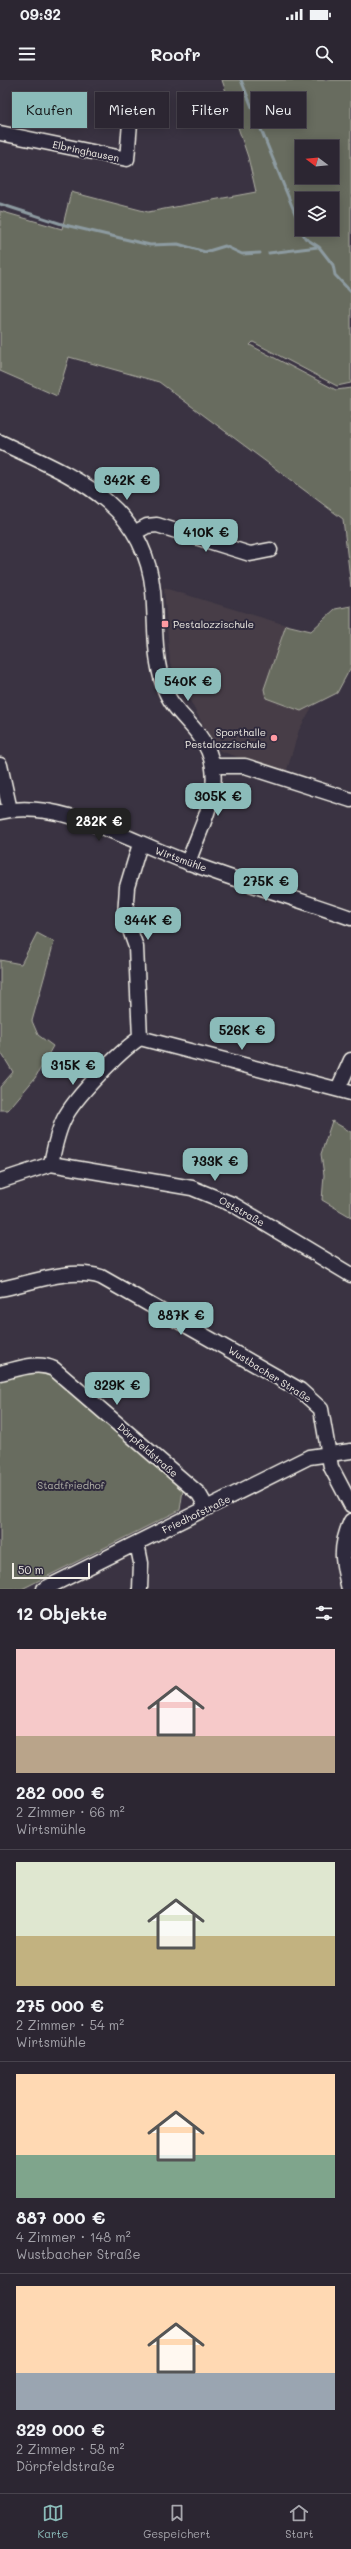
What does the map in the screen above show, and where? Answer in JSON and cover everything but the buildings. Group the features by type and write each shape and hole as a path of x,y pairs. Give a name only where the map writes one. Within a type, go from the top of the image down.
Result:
{"street":[{"name":"Elbringhausen","path":"0,133 127,158 130,128"},
{"path":"0,442 91,488 118,511 134,533 151,574 157,655 164,687 172,704 205,744 214,766 215,774 212,794 188,863"},
{"path":"134,533 147,526 157,525 250,554 270,550"},
{"path":"0,765 5,811"},
{"path":"214,766 245,766 351,800"},
{"name":"Wirtsmühle","path":"5,811 32,808 59,812 188,863 351,918"},
{"path":"140,844 127,887 125,916 136,947 140,1038"},
{"path":"140,1038 345,1091 351,1060"},
{"path":"0,1180 51,1164 64,1119 81,1096 122,1053 140,1038"},
{"name":"Oststraße","path":"51,1164 177,1185 209,1193 234,1205 351,1275"},
{"name":"Wustbacher Straße","path":"0,1289 72,1274 90,1273 101,1277 308,1396 321,1409 331,1467 351,1505"},
{"name":"Dörpfeldstraße","path":"0,1373 36,1365 45,1365 54,1369 199,1494 207,1508"},
{"name":"Friedhofstraße","path":"44,1589 309,1457 328,1453 351,1451"},
{"path":"349,1589 342,1551 344,1537 351,1521"},
{"path":"137,1543 141,1563 140,1589"}],"shaded area":[{"path":"164,588 286,625 264,689 301,711 312,707 299,730 286,773 220,751 203,725 170,663"}],"green space":[{"path":"222,80 351,80 351,383 337,386 253,342 250,345 336,390 351,388 351,587 343,519 159,382 69,357 57,396 0,371 0,211 62,229 71,192 148,212 256,192 248,157 238,128 243,128 243,92 226,92"},
{"path":"351,606 351,667 337,693 301,711 266,698 264,689 286,625 311,631 335,609"},
{"path":"37,933 54,942 32,1021 38,1035 53,1046 35,1078 8,1110 0,1110 0,1087 13,1072 0,1051 0,960 21,964"},
{"path":"332,1121 351,1132 351,1217 322,1200 324,1175 321,1154"},
{"name":"Stadtfriedhof","path":"33,1371 56,1378 183,1490 180,1510 22,1589 0,1589 0,1378"}],"waterway":[{"path":"241,80 305,238 319,247 333,265 335,275 351,292"},
{"path":"0,204 65,225 150,245 178,244 205,252 225,246 242,254 260,253"},
{"path":"269,253 318,247"}],"place":[{"name":"Pestalozzischule","path":"165,624"},
{"name":"Sporthalle Pestalozzischule","path":"274,738"}]}
